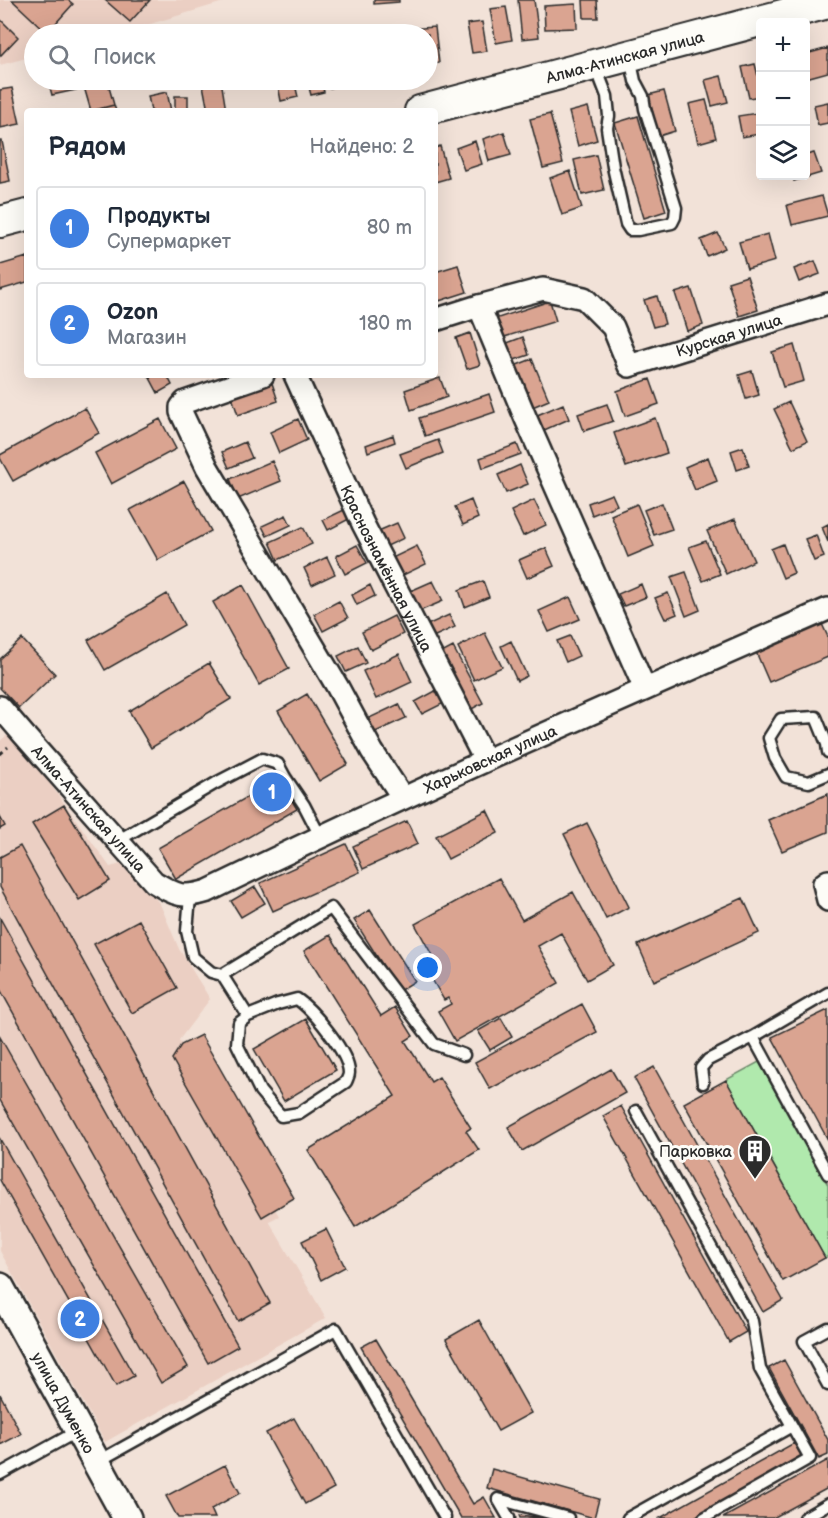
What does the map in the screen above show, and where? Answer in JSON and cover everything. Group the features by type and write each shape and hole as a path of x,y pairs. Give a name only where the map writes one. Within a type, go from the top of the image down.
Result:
{"main road":[{"name":"Алма-Атинская улица","path":"431,108 828,3"},
{"path":"0,222 24,215"}],"street":[{"name":"Курская улица","path":"479,306 543,289 584,298 613,327 629,366 828,304"},
{"path":"438,319 479,306 645,689"},
{"path":"255,378 185,402 181,407 181,412 207,467 337,686 372,751 403,798"},
{"name":"Краснознамённая улица","path":"296,378 363,524 485,760"},
{"name":"Харьковская улица","path":"190,897 208,891 320,836 485,760 828,609"},
{"name":"Алма-Атинская улица","path":"0,706 154,882 172,893 190,897"},
{"path":"828,881 824,884 828,900"},
{"name":"улица Думенко","path":"0,1287 122,1514"}],"lane":[{"path":"595,65 607,96 609,116 607,128 626,224 630,230 638,230 672,223 676,208 629,56"},
{"path":"828,752 816,717 781,719 769,738 775,758 786,777 809,782 828,774"},
{"path":"117,841 262,759 278,764 320,836"},
{"path":"190,897 187,931 193,957 211,972 222,975 248,1016"},
{"path":"222,975 331,908 434,1044 464,1055"},
{"path":"703,1083 701,1068 708,1060 753,1037 828,993"},
{"path":"297,999 307,1006 342,1050 349,1073 346,1082 299,1113 281,1116 260,1091 237,1044 239,1023 248,1016 297,999"},
{"path":"753,1037 828,1174"},
{"path":"636,1111 752,1321 760,1369 810,1458 704,1518"},
{"path":"828,1328 804,1341 828,1385"},
{"path":"96,1462 336,1329 445,1518"},
{"path":"628,1518 792,1426"},
{"path":"0,1474 78,1431"},
{"path":"509,1518 498,1499 568,1518"},
{"path":"804,1518 828,1504"}],"shaded area":[{"path":"0,0 230,0 150,24 24,24 24,59 0,65"},
{"path":"12,731 110,867 125,863 160,904 179,949 210,999 179,1040 279,1216 269,1221 326,1318 105,1442 0,1251 0,741"}],"green space":[{"path":"759,1062 828,1185 828,1256 825,1258 726,1080"}],"building":[{"path":"12,0 68,0 73,4 55,24 37,24"},
{"path":"105,0 150,0 130,22"},
{"path":"374,0 399,0 399,2 374,4"},
{"path":"518,0 534,0 539,37 522,39"},
{"path":"583,0 597,0 598,18 584,18"},
{"path":"576,4 577,28 545,29 544,6"},
{"path":"506,7 512,40 496,43 490,9"},
{"path":"0,19 18,37 0,56"},
{"path":"482,22 487,51 472,53 467,24"},
{"path":"828,48 828,72 810,77 810,53"},
{"path":"755,64 756,97 749,98 742,67"},
{"path":"721,76 728,102 712,106 705,80"},
{"path":"12,88 20,124 0,128 0,90"},
{"path":"51,90 76,90 52,95"},
{"path":"85,90 110,90 114,105 90,108"},
{"path":"204,90 223,90 226,108 207,108"},
{"path":"279,90 296,90 298,97 281,101"},
{"path":"310,90 324,90 324,92 311,95"},
{"path":"664,91 675,131 659,136 648,95"},
{"path":"167,92 170,108 150,108 148,96"},
{"path":"175,96 188,96 188,108 175,108"},
{"path":"706,100 716,138 698,143 689,104"},
{"path":"828,102 828,123 818,125 814,105"},
{"path":"588,107 597,140 578,146 569,112"},
{"path":"756,113 756,135 742,137 738,116"},
{"path":"550,114 563,163 543,168 530,119"},
{"path":"638,116 666,211 644,218 615,123"},
{"path":"504,132 511,155 489,161 483,139"},
{"path":"0,141 2,141 10,181 0,183"},
{"path":"475,141 482,164 464,170 456,148"},
{"path":"440,146 449,178 438,181 438,147"},
{"path":"814,153 821,173 810,176 810,154"},
{"path":"596,155 604,190 582,195 574,160"},
{"path":"570,171 582,208 562,215 550,178"},
{"path":"822,196 828,216 792,225 787,205"},
{"path":"718,233 725,248 707,256 701,240"},
{"path":"768,234 775,261 747,269 739,242"},
{"path":"24,258 24,283 0,290 0,265"},
{"path":"815,261 820,274 799,282 794,269"},
{"path":"458,265 467,292 439,301 438,271"},
{"path":"747,276 758,310 739,316 728,282"},
{"path":"691,288 703,325 687,331 675,293"},
{"path":"657,296 665,324 653,327 644,300"},
{"path":"550,301 556,321 498,339 492,320"},
{"path":"470,333 480,365 467,369 456,338"},
{"path":"523,337 529,355 508,362 502,345"},
{"path":"794,345 804,381 783,387 772,352"},
{"path":"532,359 549,400 530,408 512,367"},
{"path":"752,371 759,395 746,399 739,375"},
{"path":"150,378 168,378 172,385 158,393"},
{"path":"440,378 447,397 411,410 405,390"},
{"path":"650,379 659,404 625,416 617,391"},
{"path":"271,380 278,401 238,415 231,394"},
{"path":"489,394 495,412 425,436 419,418"},
{"path":"789,402 807,441 793,448 774,409"},
{"path":"563,404 569,419 542,431 535,416"},
{"path":"607,404 613,421 584,431 578,414"},
{"path":"85,408 99,433 13,481 0,455"},
{"path":"655,418 667,453 626,467 614,433"},
{"path":"160,419 176,449 111,484 95,453"},
{"path":"298,419 307,440 279,453 270,432"},
{"path":"393,435 395,442 368,452 366,445"},
{"path":"438,440 443,453 406,468 400,454"},
{"path":"245,442 252,458 229,468 222,452"},
{"path":"517,444 521,454 483,468 480,458"},
{"path":"743,447 749,466 737,470 731,451"},
{"path":"708,457 717,481 695,490 685,467"},
{"path":"272,461 281,481 238,499 230,479"},
{"path":"520,465 528,484 506,493 498,475"},
{"path":"184,481 211,531 158,560 130,510"},
{"path":"612,494 617,505 592,515 588,503"},
{"path":"471,500 478,518 463,525 455,507"},
{"path":"534,500 546,525 523,536 511,511"},
{"path":"662,503 672,529 654,535 644,510"},
{"path":"637,504 654,546 628,557 611,515"},
{"path":"344,510 349,519 328,530 323,520"},
{"path":"286,515 291,525 267,536 262,526"},
{"path":"735,519 754,561 726,574 707,531"},
{"path":"397,523 404,538 383,548 376,532"},
{"path":"828,524 828,542 822,527"},
{"path":"303,527 312,544 278,560 270,542"},
{"path":"816,535 824,557 814,561 805,539"},
{"path":"706,541 720,574 703,581 689,547"},
{"path":"783,544 794,573 783,578 771,549"},
{"path":"357,545 367,563 345,574 336,556"},
{"path":"417,546 426,564 397,578 388,560"},
{"path":"546,548 554,566 527,578 519,560"},
{"path":"327,557 335,574 312,585 304,568"},
{"path":"686,572 700,610 686,616 671,577"},
{"path":"433,581 443,601 415,613 406,593"},
{"path":"483,581 489,597 465,607 459,590"},
{"path":"641,584 646,597 624,606 618,594"},
{"path":"243,585 289,669 259,685 213,602"},
{"path":"370,585 375,596 357,605 352,595"},
{"path":"668,593 677,614 665,619 655,598"},
{"path":"167,594 184,625 105,670 88,640"},
{"path":"570,597 580,619 549,632 539,611"},
{"path":"339,601 348,618 323,631 314,614"},
{"path":"449,615 455,627 433,637 427,625"},
{"path":"394,616 403,634 371,650 362,632"},
{"path":"822,624 828,637 828,657 769,682 756,652"},
{"path":"485,633 502,667 474,680 458,647"},
{"path":"570,636 579,656 566,662 557,641"},
{"path":"22,639 55,674 19,708 0,688 0,659"},
{"path":"511,641 527,676 517,681 501,646"},
{"path":"358,646 366,663 346,672 338,656"},
{"path":"453,647 483,703 468,711 438,655"},
{"path":"399,654 412,682 376,699 363,671"},
{"path":"209,663 231,699 151,748 129,711"},
{"path":"439,689 446,702 422,714 415,702"},
{"path":"307,694 348,764 319,781 278,711"},
{"path":"399,704 406,718 371,734 365,720"},
{"path":"279,779 297,809 176,879 158,848"},
{"path":"828,794 828,832 782,851 768,820"},
{"path":"64,805 110,881 79,900 32,824"},
{"path":"487,810 498,833 448,859 436,836"},
{"path":"0,817 5,826 0,829"},
{"path":"407,821 418,844 363,869 353,846"},
{"path":"587,823 629,907 606,919 564,834"},
{"path":"346,844 360,872 273,911 260,883"},
{"path":"20,846 270,1303 238,1321 0,887 0,857"},
{"path":"499,878 522,920 573,892 613,965 587,980 561,933 538,946 559,983 455,1041 438,1011 451,1004 448,998 444,1000 429,974 439,968 415,924"},
{"path":"255,887 265,903 241,917 231,901"},
{"path":"743,898 759,933 654,981 638,945"},
{"path":"370,910 415,981 399,991 354,920"},
{"path":"0,918 238,1346 208,1363 0,989"},
{"path":"139,920 177,988 132,1013 94,944"},
{"path":"330,935 381,1016 395,1007 413,1036 405,1041 431,1082 439,1077 471,1128 466,1131 479,1150 355,1227 308,1150 395,1096 304,951"},
{"path":"582,1004 597,1032 490,1089 475,1062"},
{"path":"828,1010 828,1140 772,1037"},
{"path":"501,1018 512,1037 490,1050 478,1031"},
{"path":"306,1019 336,1070 284,1101 254,1049"},
{"path":"201,1035 294,1198 262,1217 172,1059 181,1045"},
{"path":"0,1037 188,1367 161,1383 0,1100"},
{"path":"654,1067 783,1300 763,1312 634,1078"},
{"path":"611,1069 625,1093 522,1151 508,1127"},
{"name":"Парковка","path":"726,1080 825,1258 783,1281 684,1103"},
{"path":"621,1106 746,1332 729,1342 603,1116"},
{"path":"0,1139 134,1376 116,1386 0,1180"},
{"path":"326,1229 345,1267 321,1280 302,1241"},
{"path":"479,1320 531,1413 498,1431 446,1339"},
{"path":"376,1339 473,1504 484,1497 496,1518 461,1518 361,1347"},
{"path":"784,1360 828,1440 828,1455 819,1459 769,1368"},
{"path":"0,1394 21,1434 0,1445"},
{"path":"294,1418 334,1488 305,1504 266,1433"},
{"path":"794,1443 802,1457 693,1518 660,1518"},
{"path":"828,1460 828,1488 773,1518 723,1518"},
{"path":"225,1465 240,1493 211,1509 215,1518 178,1518 166,1496"},
{"path":"492,1469 599,1499 594,1518 487,1488"},
{"path":"519,1515 546,1518 520,1518"}],"place":[{"name":"Продукты","path":"272,792"},
{"name":"Парковка","path":"755,1180"},
{"name":"Ozon","path":"80,1319"}]}
